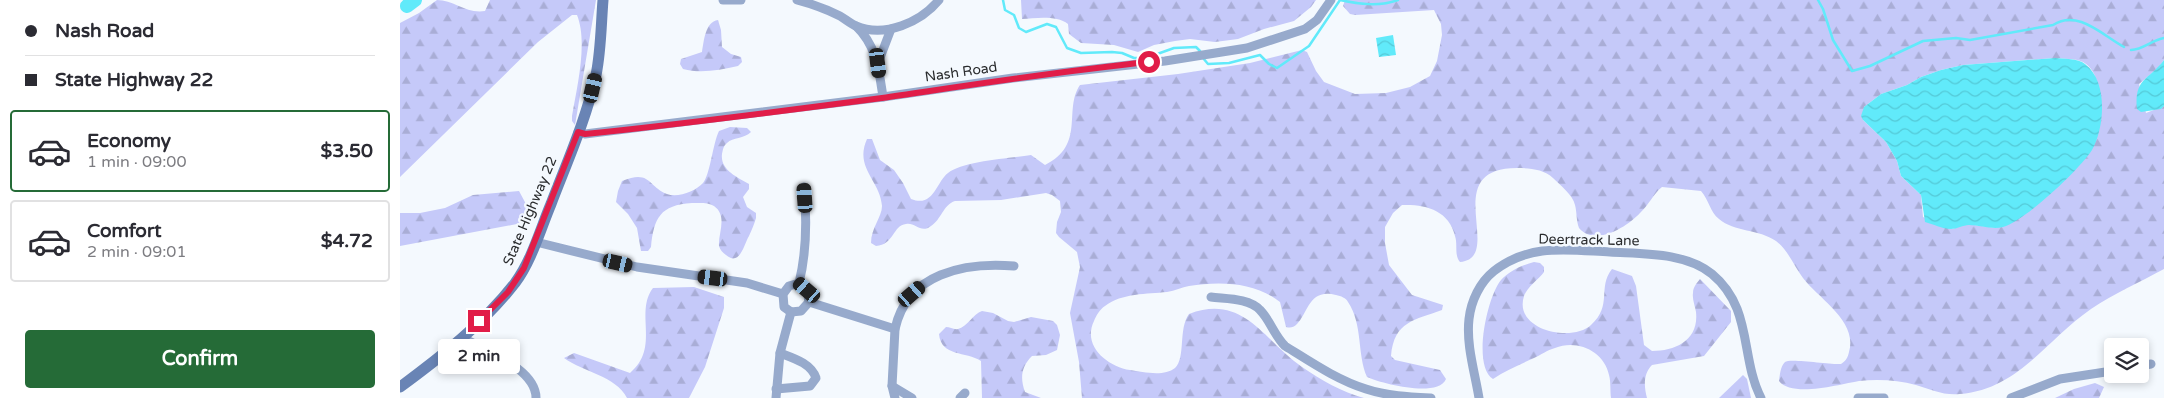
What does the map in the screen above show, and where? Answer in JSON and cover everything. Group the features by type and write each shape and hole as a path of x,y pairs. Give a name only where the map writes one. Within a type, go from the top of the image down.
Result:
{"main road":[{"name":"State Highway 22","path":"400,387 462,337 508,292 524,268 536,242 578,132 596,73 603,0"}],"street":[{"path":"723,0 741,0"},
{"path":"797,0 828,10 856,26 871,46 878,63 883,98"},
{"path":"856,26 891,28 902,26 926,14 939,0"},
{"name":"Nash Road","path":"578,132 585,134 639,129 883,98 1085,68 1165,61 1247,48 1305,29 1317,20 1331,0"},
{"path":"878,63 891,28"},
{"path":"799,283 805,258 804,187"},
{"path":"536,242 637,267 747,283 783,294"},
{"name":"Deertrack Lane","path":"1479,398 1470,341 1469,320 1481,282 1505,262 1520,255 1534,251 1564,250 1661,256 1687,261 1712,274 1730,294 1738,310 1747,343 1752,377 1761,398"},
{"path":"895,398 892,386 895,329 897,321 912,294 928,281 947,271 990,264 1014,266"},
{"path":"799,283 789,286 783,294 784,307 791,312 801,311 809,302"},
{"path":"799,283 807,290 809,302"},
{"path":"1211,297 1254,305 1261,310 1279,340 1285,346 1349,383 1368,390 1408,397 1431,398"},
{"path":"809,302 895,329"},
{"path":"780,353 810,368 816,378 810,386 776,393 780,353 791,312"},
{"path":"462,337 501,358 518,370 528,379 536,394 536,398"},
{"path":"2011,398 2060,379 2104,372"},
{"path":"892,386 912,398"},
{"path":"1858,398 1884,398"}],"green space":[{"path":"437,0 449,2 472,11 485,11 490,0 596,0 575,125 572,121 572,116 579,78 582,38 577,15 572,15 538,42 400,177 400,23 419,13"},
{"path":"1021,0 1316,0 1311,7 1294,21 1264,29 1238,39 1215,42 1190,39 1154,45 1138,52 1114,45 1081,43 1069,34 1068,24 1058,19 1022,19"},
{"path":"1345,0 2164,0 2164,60 2158,68 2139,84 2146,113 2164,106 2164,269 2117,293 2091,309 2016,373 1999,383 1981,390 1948,394 1909,383 1881,380 1859,381 1829,387 1794,389 1785,386 1779,381 1781,369 1785,362 1841,364 1848,356 1850,341 1848,330 1843,320 1803,278 1787,253 1776,241 1762,234 1739,229 1719,219 1701,191 1662,187 1643,210 1627,224 1611,233 1593,236 1579,228 1574,201 1566,190 1553,178 1541,171 1517,168 1493,172 1481,182 1476,197 1477,246 1472,257 1460,262 1457,256 1456,239 1452,227 1435,210 1419,206 1402,205 1393,213 1385,227 1385,243 1389,265 1412,295 1443,305 1442,310 1415,320 1401,329 1396,335 1391,356 1395,360 1440,370 1446,379 1441,385 1433,388 1410,388 1367,377 1356,320 1346,299 1336,295 1320,295 1311,303 1297,324 1289,328 1286,327 1280,302 1270,295 1248,287 1213,284 1189,286 1167,292 1127,296 1112,302 1101,309 1094,321 1091,339 1094,346 1105,359 1121,368 1147,373 1170,371 1175,368 1180,357 1184,327 1189,314 1208,309 1225,310 1239,315 1252,323 1288,356 1309,372 1340,389 1364,398 1082,398 1079,362 1070,313 1080,267 1077,252 1056,233 1057,222 1061,212 1060,201 1052,195 1046,193 1001,200 955,201 927,228 924,229 909,224 902,225 882,245 876,246 871,243 882,206 864,158 867,139 872,139 880,160 894,170 911,199 919,201 930,197 948,173 964,166 1031,155 1045,165 1058,157 1070,137 1073,105 1080,85 1178,74 1250,63 1302,50 1307,52 1316,71 1324,82 1355,94 1386,93 1410,87 1430,76 1437,61 1442,35 1441,24 1434,10 1355,15 1350,14 1343,6","holes":["2055,58 2073,59 2089,66 2098,86 2101,117 1996,228 1967,224 1952,229 1923,217 1921,195 1901,176 1897,161 1886,142 1863,120 1864,107 1881,94 1941,70 1963,65"]},
{"path":"718,20 721,30 722,47 731,54 741,57 742,62 738,66 710,71 683,69 680,64 681,59 702,52 710,24"},
{"path":"730,127 747,128 751,132 729,141 723,148 722,154 722,160 726,169 749,184 749,189 743,197 747,207 756,213 754,225 741,253 735,258 731,258 722,251 719,246 721,215 714,206 700,203 681,204 666,210 654,228 651,247 648,251 641,251 637,228 628,214 616,202 622,181 631,178 644,178 661,191 671,195 691,191 700,186 705,179 719,131"},
{"path":"519,191 526,204 527,219 517,224 400,246 400,213 420,213 445,208 473,195"},
{"path":"1534,262 1540,263 1544,267 1544,272 1530,286 1524,296 1523,308 1527,317 1535,325 1546,330 1571,333 1591,325 1598,318 1601,310 1605,283 1612,269 1632,276 1636,286 1644,345 1652,351 1669,349 1690,337 1696,322 1693,291 1700,279 1731,311 1731,322 1704,356 1652,365 1647,372 1645,381 1647,398 1611,398 1609,375 1602,359 1588,349 1572,345 1549,350 1493,379 1487,372 1483,360 1484,331 1491,301 1504,277 1516,269"},
{"path":"694,287 724,297 724,308 705,367 689,398 627,398 615,384 564,358 574,353 630,373 639,363 644,352 646,308 653,288"},
{"path":"982,311 993,313 1008,321 1014,322 1031,317 1053,321 1057,325 1060,335 1057,350 1046,355 1032,356 1022,373 1025,392 1041,398 982,398 981,361 944,347 939,334 946,327 961,328"},
{"path":"1743,375 1747,379 1751,398 1719,398"},
{"path":"2095,383 2104,387 2099,398 2055,398 2074,389"}],"water":[{"path":"1393,35 1396,55 1379,57 1376,38"},
{"path":"2055,58 2082,62 2098,81 2102,105 2100,129 2092,150 2085,159 2038,205 2013,223 2003,227 1969,225 1951,229 1925,222 1921,195 1901,176 1897,161 1886,142 1863,120 1861,116 1864,107 1881,94 1941,70 1963,65"},
{"path":"2164,60 2164,106 2161,109 2141,112 2137,109 2140,85"}],"waterway":[{"path":"407,6 415,0"},
{"path":"1003,0 1005,10 1014,15 1019,28 1026,32 1047,24 1056,27 1067,48 1081,53 1112,52 1122,53 1134,58 1146,58 1174,48 1196,47 1200,51"},
{"path":"1203,58 1208,64 1229,63 1260,55 1269,64 1277,68 1309,46 1340,0 1362,4 1376,4 1398,0"},
{"path":"1818,0 1823,9 1833,40 1852,71 1870,66 1923,41 1956,38 1970,40 2072,20 2090,26 2124,47"},
{"path":"2131,50 2164,38"}],"route":[{"path":"479,321 508,292 524,268 536,242 578,132 585,134 639,129 883,98 1085,68 1149,62"}]}
